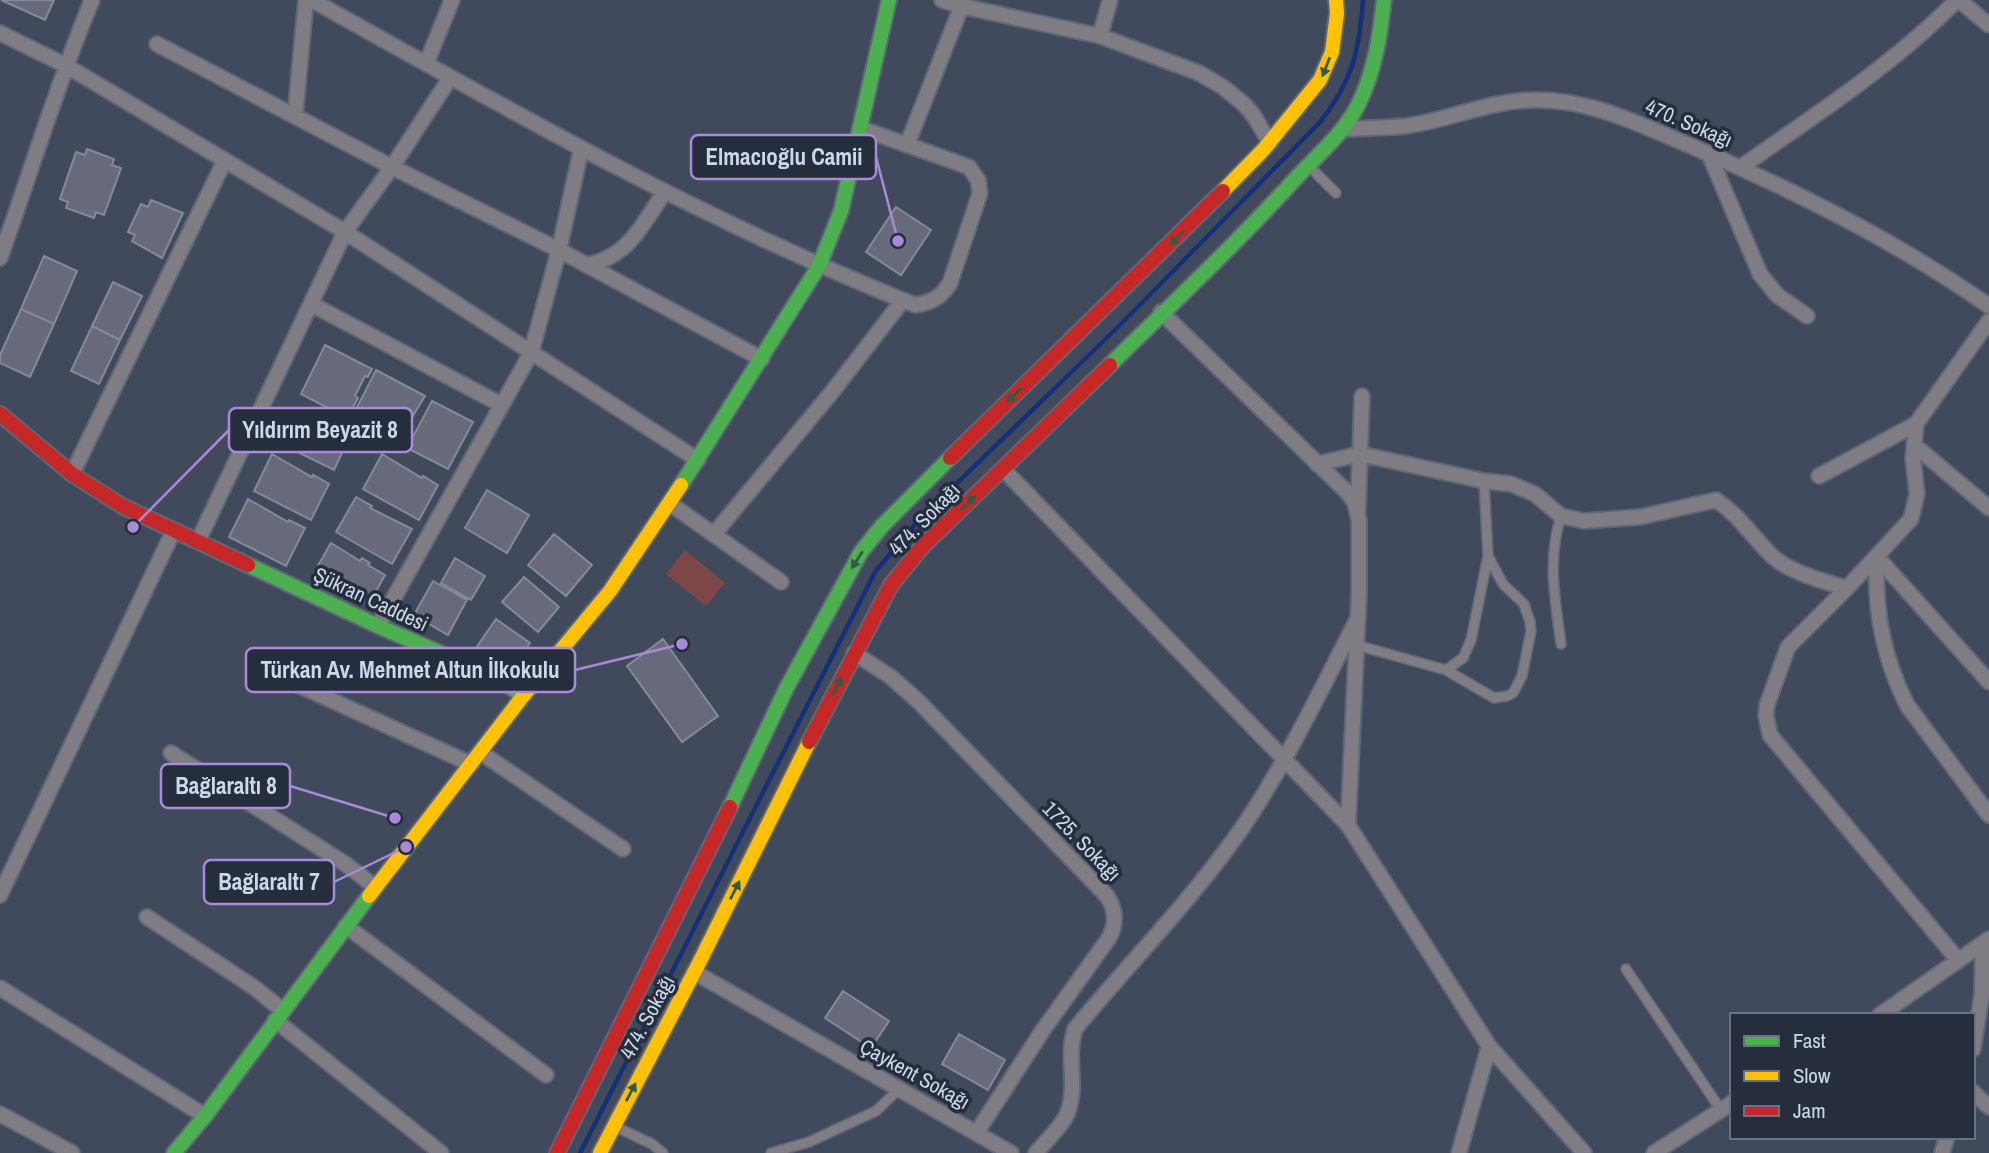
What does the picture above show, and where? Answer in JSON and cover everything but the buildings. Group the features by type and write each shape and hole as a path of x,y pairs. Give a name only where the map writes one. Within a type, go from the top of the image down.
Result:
{"street":[{"path":"0,258 32,170 65,65 92,0"},
{"path":"295,116 306,0"},
{"path":"312,0 581,150 664,193 819,266 915,305 923,304 937,298 947,289 980,193 978,180 970,167 860,128"},
{"path":"426,64 452,0"},
{"path":"174,1153 205,1116 278,1015 523,696 610,591 762,359 819,266 841,211 889,0"},
{"path":"942,0 1100,36 1199,73 1223,86 1250,111 1270,143"},
{"path":"1100,36 1110,0"},
{"name":"474. Sokağı","path":"557,1153 712,845 787,687 866,546 925,482 1173,242 1270,143 1320,80 1332,51 1336,0"},
{"name":"474. Sokağı","path":"600,1153 879,605 922,547 1257,221 1342,128 1358,106 1370,77 1380,39 1384,0"},
{"path":"1741,167 1896,56 1958,0 1989,25"},
{"path":"907,145 962,3"},
{"path":"0,33 65,65 345,232 698,460"},
{"path":"156,44 588,265 762,359"},
{"path":"198,541 345,232 392,167 450,78"},
{"name":"470. Sokağı","path":"1342,128 1405,126 1517,101 1552,100 1603,111 1741,167 1936,269 1989,306"},
{"path":"378,626 531,353 559,250 581,150"},
{"path":"1709,154 1760,274 1777,295 1807,316"},
{"path":"72,474 225,160"},
{"path":"588,265 610,258 625,248 664,193"},
{"path":"714,534 832,392 903,300"},
{"path":"311,304 502,405"},
{"path":"1161,312 1352,498 1358,512"},
{"path":"1819,476 1916,424 1989,321"},
{"path":"1348,825 1358,618 1362,396"},
{"name":"Şükran Caddesi","path":"0,414 72,474 122,506 378,626 498,678 523,696"},
{"path":"1916,424 1913,459 1917,494 1914,511 1906,527 1788,647 1767,705 1768,726 1770,736 1958,960"},
{"path":"1914,445 1989,508"},
{"path":"1317,464 1360,454 1484,481 1511,484 1535,494 1562,516 1584,521 1640,517 1716,500 1734,513 1773,557 1811,576 1847,588"},
{"path":"1003,469 1283,761 1348,825 1489,1046 1584,1153"},
{"path":"669,503 781,582"},
{"path":"0,895 174,530"},
{"path":"1877,557 1989,682"},
{"path":"1877,557 1875,580 1880,627 1899,687 1907,705 1989,815"},
{"path":"1036,1153 1065,1118 1072,1084 1069,1052 1075,1029 1215,865 1263,796 1358,618"},
{"name":"1725. Sokağı","path":"854,653 891,677 912,695 1107,896 1114,911 1114,925 1108,938 1043,1030 977,1132"},
{"path":"272,673 475,758 623,849"},
{"path":"171,753 347,865 376,887"},
{"path":"147,917 255,988 278,1015 441,1153"},
{"path":"346,926 546,1074"},
{"path":"1888,1013 1958,960 1987,944"},
{"path":"1975,1037 1987,944"},
{"name":"Çaykent Sokağı","path":"694,972 1011,1153"},
{"path":"0,988 205,1116"},
{"path":"1459,1153 1489,1046"},
{"path":"1975,1094 1989,1107"},
{"path":"1654,1153 1726,1106"},
{"path":"0,1114 72,1153"}],"lane":[{"path":"1309,166 1336,192"},
{"path":"1446,670 1463,658 1471,640 1488,556 1484,481"},
{"path":"1561,643 1552,563 1556,532 1562,516"},
{"path":"1356,645 1446,670 1494,698 1507,696 1520,682 1531,631 1530,622 1524,604 1503,584 1488,556"},
{"path":"1626,969 1726,1106"},
{"path":"771,1153 809,1142 876,1111 899,1089"},
{"path":"614,1126 652,1144 663,1153"}],"shaded area":[{"path":"685,550 725,583 706,606 666,574"}],"waterway":[{"path":"580,1153 875,572 917,522 1120,325 1320,122 1340,93 1352,65 1363,0"}],"traffic: fast":[{"path":"681,485 819,266 841,211 889,0"},
{"path":"1110,365 1252,225 1347,123 1359,103 1373,65 1384,0"},
{"path":"730,807 787,687 861,552 882,526 950,458"},
{"path":"248,565 498,678 523,696"},
{"path":"174,1153 205,1116 369,896"}],"traffic: slow":[{"path":"1223,191 1264,149 1320,80 1332,52 1336,0"},
{"path":"369,896 523,696 610,591 681,485"},
{"path":"600,1153 699,963 809,742"}],"traffic: jam":[{"path":"950,458 1223,191"},
{"path":"809,742 891,585 922,547 1110,365"},
{"path":"0,414 72,474 122,506 248,565"},
{"path":"557,1153 730,807"}],"place":[{"name":"Elmacıoğlu Camii","path":"898,241"},
{"name":"Yıldırım Beyazit 8","path":"133,527"},
{"name":"Türkan Av. Mehmet Altun İlkokulu","path":"682,644"},
{"name":"Bağlaraltı 8","path":"395,818"},
{"name":"Bağlaraltı 7","path":"406,847"}]}
